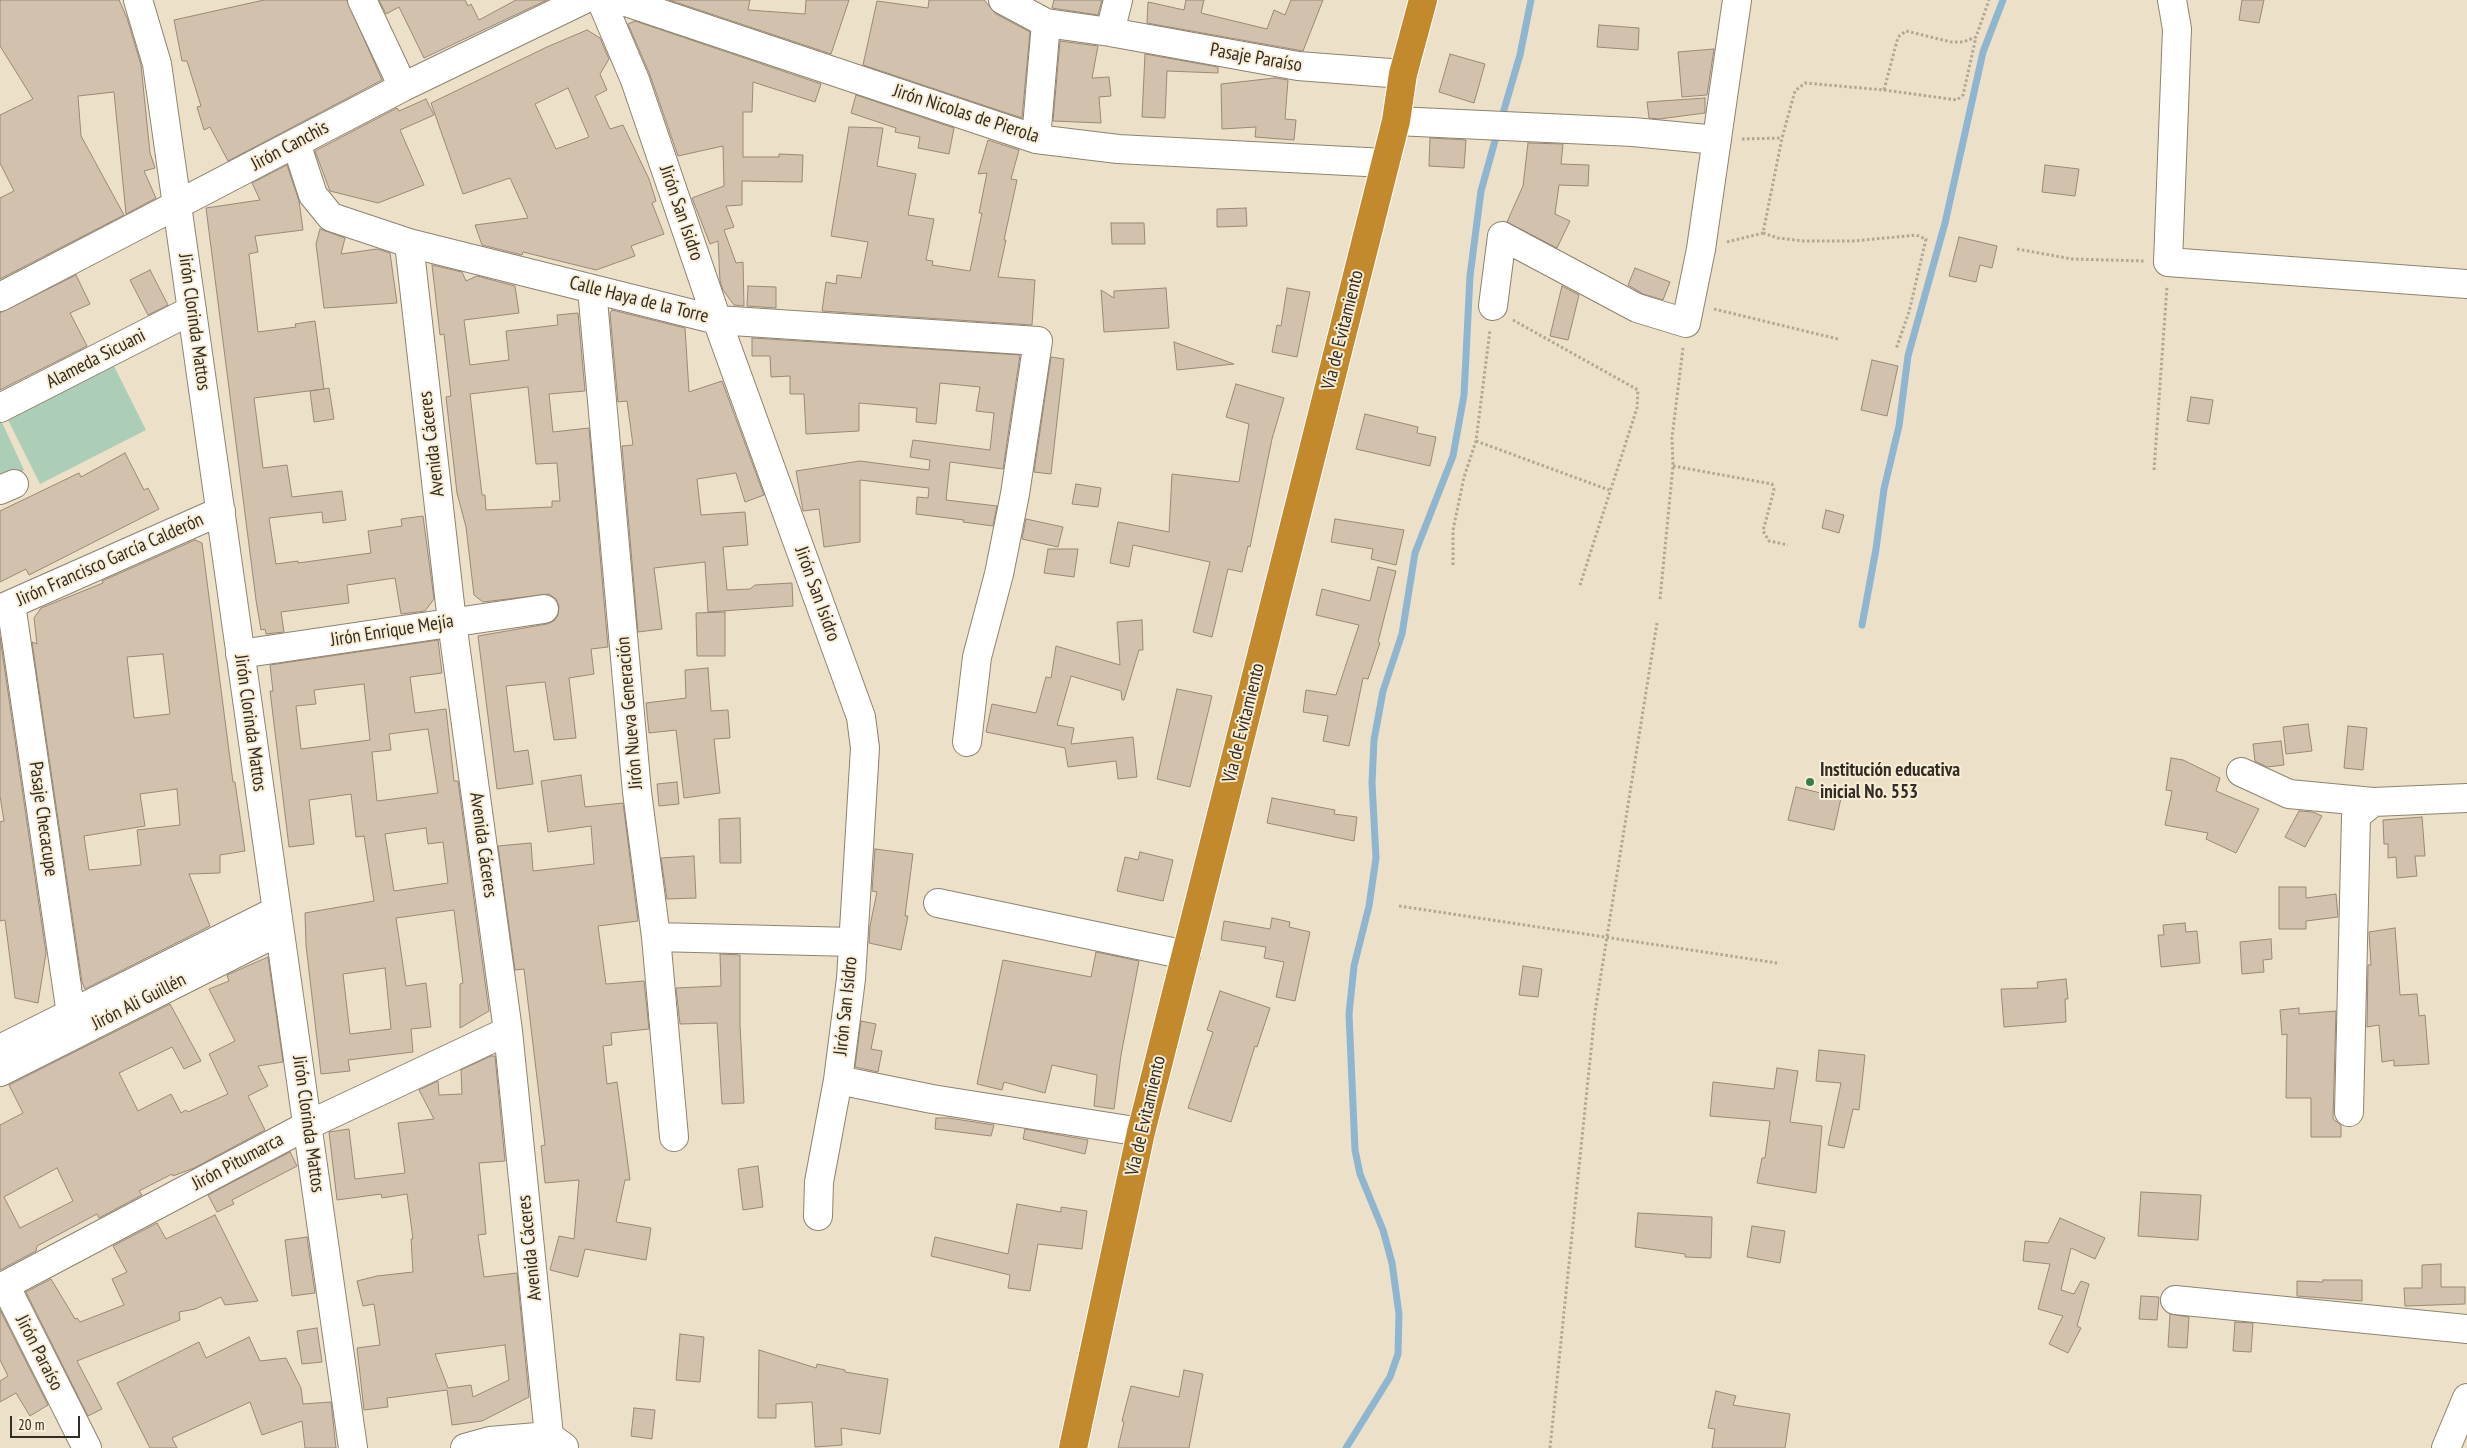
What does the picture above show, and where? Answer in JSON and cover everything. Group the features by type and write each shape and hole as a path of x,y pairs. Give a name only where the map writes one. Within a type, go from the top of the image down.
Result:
{"highway":[{"name":"Vía de Evitamiento","path":"1073,1448 1141,1132 1386,163 1396,121 1403,74 1423,0"}],"street":[{"name":"Jirón Clorinda Mattos","path":"138,0 157,64 178,205 277,922 308,1125 353,1448"},
{"path":"362,0 403,87"},
{"name":"Jirón Canchis","path":"0,297 403,87 583,0"},
{"name":"Jirón San Isidro","path":"601,0 635,80 717,320 861,718 865,748 851,979 838,1080 819,1182 818,1216"},
{"name":"Jirón Nicolas de Pierola","path":"620,0 1036,139 1118,150 1386,163"},
{"path":"1003,0 1046,23 1036,139"},
{"path":"1110,32 1118,0"},
{"path":"1493,306 1502,236 1637,308 1687,314 1701,249 1738,0"},
{"path":"2172,0 2177,29 2168,262 2467,284"},
{"name":"Pasaje Paraíso","path":"1046,23 1110,32 1298,66 1403,74"},
{"path":"1396,121 1632,132 1717,140"},
{"name":"Calle Haya de la Torre","path":"296,143 313,195 331,217 409,243 717,320 1038,341 1014,494 999,574 977,657 967,742"},
{"name":"Avenida Cáceres","path":"409,243 452,622 508,1031 556,1444"},
{"name":"Jirón Nueva Generación","path":"592,289 636,782 656,936 674,1136"},
{"name":"Alameda Sicuani","path":"0,408 192,310"},
{"name":"Jirón Francisco García Calderón","path":"6,606 221,511"},
{"name":"Pasaje Checacupe","path":"6,606 72,1024"},
{"name":"Jirón Enrique Mejía","path":"240,654 544,609"},
{"path":"2241,772 2289,794 2374,802 2467,798"},
{"path":"2349,1112 2356,816 2374,802"},
{"path":"938,903 1186,955"},
{"name":"Jirón Ali Guillén","path":"0,1072 72,1024 277,922"},
{"path":"656,936 853,942"},
{"name":"Jirón Ali Guillén","path":"0,1049 72,1024"},
{"name":"Jirón Pitumarca","path":"2,1286 308,1125 508,1031"},
{"path":"838,1080 932,1099 1141,1132"},
{"name":"Jirón Paraíso","path":"2,1286 87,1448"},
{"path":"2175,1300 2467,1329"},
{"path":"2446,1448 2467,1398"},
{"path":"466,1448 490,1441 556,1444"}],"path":[{"path":"1763,233 1782,138 1795,91 1805,83 1884,90 1957,100 1963,95 1976,37 1988,0"},
{"path":"1884,90 1898,37 1906,31 1952,42 1963,42 1976,37"},
{"path":"1717,140 1782,138"},
{"path":"1701,249 1763,233 1804,241 1855,241 1916,235 1926,239 1909,312 1896,349"},
{"path":"2017,249 2072,258 2168,262 2154,470"},
{"path":"1453,565 1453,530 1464,477 1476,441 1493,306 1520,325 1638,390 1635,416 1609,490 1580,585"},
{"path":"1660,599 1673,466 1672,438 1687,314 1838,339"},
{"path":"1476,441 1609,490"},
{"path":"1673,466 1772,484 1774,490 1763,531 1769,542 1788,545"},
{"path":"1550,1448 1595,1012 1657,622"},
{"path":"1399,906 1777,963"}],"green space":[{"path":"112,362 146,430 40,484 6,416"},
{"path":"0,418 24,470 0,482"}],"building":[{"path":"0,0 119,0 127,18 141,65 150,153 155,168 144,171 156,198 126,214 114,92 78,96 81,136 124,215 0,279 0,198 14,191 0,163 0,115 33,99 0,46"},
{"path":"264,0 347,0 382,80 228,161 210,127 204,130 197,107 201,106 187,61 182,61 174,20"},
{"path":"379,0 465,0 468,6 471,4 479,20 516,0 547,0 424,58 399,7 386,14"},
{"path":"669,0 750,0 748,10 805,14 806,0 849,0 831,54"},
{"path":"929,0 984,0 996,14 1030,32 1022,118 863,65 877,1 928,8"},
{"path":"1054,0 1102,0 1098,15 1052,8"},
{"path":"1186,0 1204,0 1201,13 1267,29 1274,10 1285,15 1291,0 1323,0 1303,51 1147,23 1148,2 1184,10"},
{"path":"2242,0 2264,0 2259,23 2239,20"},
{"path":"635,21 821,84 815,102 753,82 752,112 743,112 743,157 779,157 779,154 803,155 802,182 742,181 742,205 726,206 734,227 724,230 736,263 743,262 744,306 734,305 723,290 720,281 718,241 710,244 692,198 724,186 723,146 678,156 650,75 628,24"},
{"path":"1599,25 1639,28 1638,50 1597,47"},
{"path":"587,30 600,38 609,59 600,74 607,90 595,96 610,129 623,125 649,179 656,201 652,203 664,234 631,246 635,256 596,270 523,252 522,255 482,245 475,225 528,218 510,178 463,194 431,103 547,47","holes":["568,88 589,137 556,149 535,104"]},
{"path":"1060,41 1098,46 1092,78 1109,77 1111,96 1099,97 1101,123 1053,121"},
{"path":"1714,49 1707,95 1682,97 1678,52"},
{"path":"1145,54 1218,67 1218,73 1167,71 1165,118 1142,117"},
{"path":"1450,54 1485,64 1474,103 1439,92"},
{"path":"1275,78 1288,80 1285,119 1296,120 1294,140 1255,137 1256,127 1222,129 1221,84"},
{"path":"856,95 954,128 949,154 918,148 920,137 895,132 896,128 851,113"},
{"path":"1705,98 1705,113 1659,119 1649,118 1647,102"},
{"path":"426,99 434,115 400,130 424,185 378,203 330,191 315,151 397,108 399,111"},
{"path":"849,127 883,128 877,166 916,174 908,215 934,219 926,260 933,261 932,265 970,271 982,213 979,213 987,173 978,174 988,140 1019,150 1011,179 1017,180 998,277 1035,280 1032,325 822,311 826,282 836,284 837,275 861,278 868,242 831,236"},
{"path":"1430,138 1466,140 1464,168 1429,166"},
{"path":"1528,143 1563,144 1561,164 1589,165 1588,186 1559,185 1555,214 1570,221 1557,248 1507,222 1523,186"},
{"path":"287,165 299,201 303,230 255,236 258,252 249,254 258,332 296,327 295,324 315,321 324,389 254,398 263,468 287,465 292,497 342,491 346,520 323,523 322,512 269,518 276,564 298,561 298,563 371,553 368,531 402,526 401,519 423,516 434,599 425,611 401,614 395,578 347,585 349,603 281,612 284,632 266,634 265,629 261,630 256,600 206,208 260,200 252,183"},
{"path":"2045,165 2079,169 2075,196 2042,192"},
{"path":"1246,208 1247,226 1217,227 1217,209"},
{"path":"1111,223 1144,223 1145,244 1112,244"},
{"path":"320,229 345,238 341,254 377,249 390,253 397,303 324,308 316,244"},
{"path":"1959,237 1997,246 1992,268 1980,265 1976,282 1949,276"},
{"path":"432,265 462,272 466,281 477,276 515,286 519,313 464,320 470,365 509,360 506,331 558,325 557,315 578,313 585,391 549,394 553,432 589,428 608,647 591,649 594,674 569,678 576,738 554,740 545,682 506,686 514,752 528,750 533,784 497,789 478,636 547,624 554,621 558,615 559,606 556,599 549,594 483,602 474,595 466,527 457,493 446,397 451,396 444,334 440,335","holes":["528,387 536,464 557,463 560,501 552,501 552,507 486,510 485,495 482,495 470,394"]},
{"path":"1635,268 1670,282 1663,300 1643,294 1628,285"},
{"path":"150,270 168,305 148,315 130,280"},
{"path":"76,275 90,304 70,313 87,346 0,390 0,313"},
{"path":"748,286 776,287 776,308 747,306"},
{"path":"1562,286 1579,295 1568,340 1550,336"},
{"path":"1166,288 1169,328 1104,332 1101,290 1114,298 1114,291"},
{"path":"1287,288 1310,292 1297,357 1272,352 1277,325 1281,326"},
{"path":"612,310 685,328 689,392 722,381 764,495 745,502 736,473 697,479 701,515 745,512 748,545 723,547 727,590 750,589 755,585 792,583 793,606 708,612 705,562 654,568 662,629 638,632 622,446 633,445 627,401 618,402 610,313"},
{"path":"752,338 1020,355 1003,469 950,462 946,500 997,506 993,526 916,514 917,497 928,498 929,488 860,480 860,542 824,547 819,509 803,511 796,471 860,461 929,470 930,460 910,457 913,440 990,450 994,413 976,411 980,387 940,383 936,424 916,422 917,408 859,403 859,431 806,434 804,394 790,394 790,376 771,377 770,356 752,356"},
{"path":"1174,342 1234,364 1177,370"},
{"path":"1051,357 1064,359 1051,474 1034,472"},
{"path":"1872,360 1898,366 1887,416 1861,410"},
{"path":"1236,384 1284,398 1272,439 1250,547 1248,546 1242,572 1228,569 1212,637 1193,632 1210,562 1133,545 1129,567 1110,563 1118,522 1169,532 1172,474 1239,482 1249,424 1226,417"},
{"path":"329,388 334,419 314,422 310,391"},
{"path":"2191,397 2213,400 2209,424 2187,421"},
{"path":"1365,414 1418,427 1417,433 1436,437 1430,466 1356,449"},
{"path":"125,453 144,490 148,488 159,509 29,575 26,569 0,582 0,511 79,473 81,477"},
{"path":"1076,484 1101,488 1098,507 1072,504"},
{"path":"1826,510 1844,515 1839,533 1822,528"},
{"path":"1026,519 1063,527 1058,547 1022,539"},
{"path":"1335,519 1404,530 1396,565 1371,559 1373,549 1331,542"},
{"path":"195,540 202,543 233,782 235,782 245,851 220,855 220,873 189,874 210,926 85,989 82,982 32,642 37,644 34,618 41,608 103,583 102,581","holes":["163,654 170,714 134,718 127,657","177,789 180,825 137,830 141,865 89,870 84,836 145,826 140,794"]},
{"path":"1048,549 1078,549 1074,577 1044,573"},
{"path":"1378,567 1396,571 1378,642 1380,643 1368,679 1363,678 1349,746 1323,741 1328,716 1303,712 1306,690 1336,695 1359,625 1316,615 1322,589 1370,601"},
{"path":"725,612 725,656 697,656 696,613"},
{"path":"1142,620 1143,650 1139,650 1124,700 1122,700 1121,691 1071,676 1057,725 1074,728 1071,744 1133,737 1137,777 1118,779 1116,761 1068,767 1065,748 986,732 992,704 1036,713 1046,677 1051,678 1056,646 1120,665 1117,622"},
{"path":"0,637 46,953 38,1003 15,998 5,920 0,921 0,822 4,821 0,796"},
{"path":"438,640 442,673 410,677 415,713 446,709 454,781 458,781 489,1011 460,1028 460,984 463,983 454,910 396,918 406,986 426,983 431,1027 411,1029 413,1052 348,1060 350,1071 321,1074 306,945 305,913 374,901 364,836 356,837 351,794 309,800 314,844 289,847 270,691 273,691 270,665","holes":["364,684 370,740 301,749 296,706 316,704 314,690","428,729 438,793 377,801 372,752 391,750 389,734","426,828 428,844 443,842 448,883 394,891 385,834","385,968 391,1029 350,1034 343,974"]},
{"path":"708,668 711,711 728,710 730,738 714,739 720,793 684,798 676,730 649,733 646,703 686,698 685,670"},
{"path":"1177,689 1212,696 1190,787 1157,779"},
{"path":"2308,724 2312,751 2286,754 2283,727"},
{"path":"2348,726 2367,728 2363,770 2344,768"},
{"path":"2281,741 2284,765 2267,767 2255,761 2253,744"},
{"path":"2171,758 2183,760 2220,778 2216,791 2259,809 2236,853 2206,839 2208,833 2165,825 2172,791 2166,790"},
{"path":"581,775 585,807 623,803 638,921 598,926 606,984 644,981 649,1029 611,1033 612,1045 603,1046 607,1084 617,1082 630,1180 625,1180 616,1222 651,1228 646,1260 585,1249 578,1277 550,1270 559,1236 574,1239 579,1180 545,1183 541,1146 545,1145 524,969 515,970 498,846 531,843 533,871 594,864 591,826 548,832 541,781"},
{"path":"677,782 679,804 659,806 657,784"},
{"path":"1796,787 1841,798 1834,830 1788,820"},
{"path":"1272,798 1335,810 1334,814 1357,817 1354,841 1267,823"},
{"path":"2299,811 2313,812 2322,816 2305,847 2285,837"},
{"path":"2422,817 2425,856 2415,856 2417,876 2397,878 2396,857 2388,858 2388,844 2384,844 2383,820"},
{"path":"740,818 741,863 720,863 719,819"},
{"path":"875,849 913,854 905,916 908,916 901,950 869,943 870,926 877,892 872,891"},
{"path":"1140,852 1173,860 1163,901 1117,891 1125,857 1138,860"},
{"path":"694,856 696,898 667,899 661,858"},
{"path":"2279,887 2306,887 2306,898 2336,894 2338,917 2306,921 2306,929 2279,929"},
{"path":"1272,918 1290,922 1289,927 1310,932 1295,1001 1276,997 1284,962 1264,958 1266,947 1221,940 1224,921 1270,929"},
{"path":"2185,923 2186,932 2197,931 2200,963 2161,967 2158,935 2164,935 2163,925"},
{"path":"2395,928 2400,995 2417,994 2419,1016 2425,1015 2429,1064 2394,1066 2394,1060 2382,1062 2379,1025 2367,1027 2368,965 2371,965 2369,932"},
{"path":"2271,939 2272,959 2263,960 2264,972 2242,974 2240,942"},
{"path":"1096,952 1139,961 1121,1055 1114,1109 1094,1106 1097,1075 1052,1065 1045,1093 1004,1082 1002,1090 977,1084 1003,960 1091,977"},
{"path":"720,954 740,955 740,1025 744,1103 722,1104 717,1023 680,1024 676,988 721,986"},
{"path":"268,957 283,1062 258,1066 268,1086 248,1096 265,1130 194,1168 173,1176 172,1174 139,1191 142,1195 99,1218 97,1214 37,1246 36,1251 0,1270 0,1125 23,1113 9,1085 170,1004 201,1061 184,1069 172,1047 119,1073 138,1111 171,1094 181,1113 186,1110 188,1112 228,1094 209,1054 235,1041 209,989 229,981 227,975","holes":["57,1168 73,1201 20,1228 4,1197"]},
{"path":"1523,966 1542,969 1538,997 1519,995"},
{"path":"2066,979 2068,999 2065,999 2066,1022 2004,1027 2001,989 2038,988 2037,982"},
{"path":"1220,991 1270,1008 1257,1047 1255,1046 1231,1122 1188,1108 1213,1032 1207,1030"},
{"path":"2299,1008 2299,1014 2336,1011 2333,1119 2341,1125 2341,1137 2311,1137 2311,1098 2286,1098 2287,1034 2282,1035 2280,1010"},
{"path":"861,1021 876,1024 871,1049 882,1051 878,1072 855,1067"},
{"path":"1819,1050 1865,1055 1859,1110 1853,1109 1844,1148 1828,1145 1841,1083 1816,1081"},
{"path":"491,1056 495,1056 505,1161 479,1163 486,1234 478,1235 484,1277 517,1273 529,1397 482,1421 452,1425 447,1390 387,1398 388,1407 364,1410 357,1348 380,1345 374,1304 363,1306 357,1281 377,1276 413,1272 411,1239 413,1239 407,1194 382,1198 381,1194 337,1200 329,1132 349,1129 355,1179 405,1173 398,1123 434,1119 419,1090 438,1081 439,1095 462,1094 461,1070","holes":["505,1345 509,1380 473,1397 471,1385 448,1388 435,1354"]},
{"path":"1777,1068 1798,1071 1790,1122 1822,1126 1816,1193 1757,1183 1762,1158 1765,1158 1770,1121 1710,1116 1713,1082 1774,1089"},
{"path":"936,1118 949,1118 994,1125 991,1136 935,1129"},
{"path":"1025,1129 1088,1140 1085,1154 1023,1139"},
{"path":"290,1152 297,1166 232,1200 234,1204 217,1212 208,1195"},
{"path":"758,1166 763,1207 743,1210 738,1169"},
{"path":"2141,1192 2201,1195 2198,1240 2138,1236"},
{"path":"1017,1204 1061,1212 1061,1207 1087,1211 1082,1249 1038,1244 1030,1291 1008,1288 1010,1275 931,1256 935,1237 1008,1254"},
{"path":"1638,1213 1712,1217 1711,1258 1685,1257 1685,1254 1635,1247"},
{"path":"215,1215 258,1301 225,1305 221,1297 195,1309 179,1312 180,1320 77,1361 102,1409 88,1416 26,1292 51,1279 75,1319 77,1318 80,1322 124,1305 112,1279 127,1272 113,1246 157,1223 166,1239"},
{"path":"2060,1218 2105,1238 2095,1259 2071,1248 2061,1290 2074,1294 2081,1281 2089,1284 2077,1326 2081,1328 2068,1353 2049,1344 2063,1316 2038,1309 2050,1264 2023,1261 2025,1241 2048,1243"},
{"path":"1752,1226 1785,1231 1780,1263 1747,1257"},
{"path":"307,1237 315,1293 292,1296 285,1240"},
{"path":"2441,1264 2441,1287 2465,1287 2465,1304 2405,1306 2404,1288 2422,1288 2422,1265"},
{"path":"2323,1280 2362,1280 2362,1301 2297,1296 2297,1281 2323,1282"},
{"path":"2141,1296 2159,1297 2157,1320 2139,1319"},
{"path":"0,1310 48,1405 30,1416 16,1393 0,1402 0,1381 8,1376 0,1360"},
{"path":"2170,1314 2189,1317 2187,1348 2168,1347"},
{"path":"2235,1322 2253,1323 2251,1352 2233,1351"},
{"path":"317,1328 322,1362 302,1364 297,1331"},
{"path":"680,1334 704,1337 700,1382 676,1380"},
{"path":"249,1337 260,1361 286,1358 301,1388 303,1404 331,1402 336,1448 305,1448 302,1421 262,1435 250,1402 172,1438 177,1448 150,1448 117,1383 199,1342 206,1358"},
{"path":"759,1350 816,1368 817,1364 845,1370 845,1372 888,1379 880,1434 841,1428 842,1445 815,1447 812,1402 776,1404 776,1418 758,1418"},
{"path":"1184,1370 1203,1374 1189,1448 1118,1448 1124,1422 1122,1421 1131,1386 1179,1397"},
{"path":"1716,1391 1736,1396 1733,1405 1790,1414 1785,1448 1712,1448 1715,1429 1708,1428"},
{"path":"634,1408 655,1410 652,1439 631,1436"}],"waterway":[{"path":"1501,120 1520,55 1531,0"},
{"path":"1862,625 1876,549 1884,489 1899,426 1908,356 1945,223 1983,52 2003,0"},
{"path":"1346,1448 1390,1377 1398,1354 1399,1314 1392,1263 1383,1230 1360,1174 1355,1150 1349,1014 1354,966 1369,906 1376,858 1372,783 1374,740 1383,691 1402,634 1415,553 1453,456 1464,395 1470,276 1481,191 1498,130"}],"place":[{"name":"Institución educativa inicial No. 553","path":"1810,782"}]}
